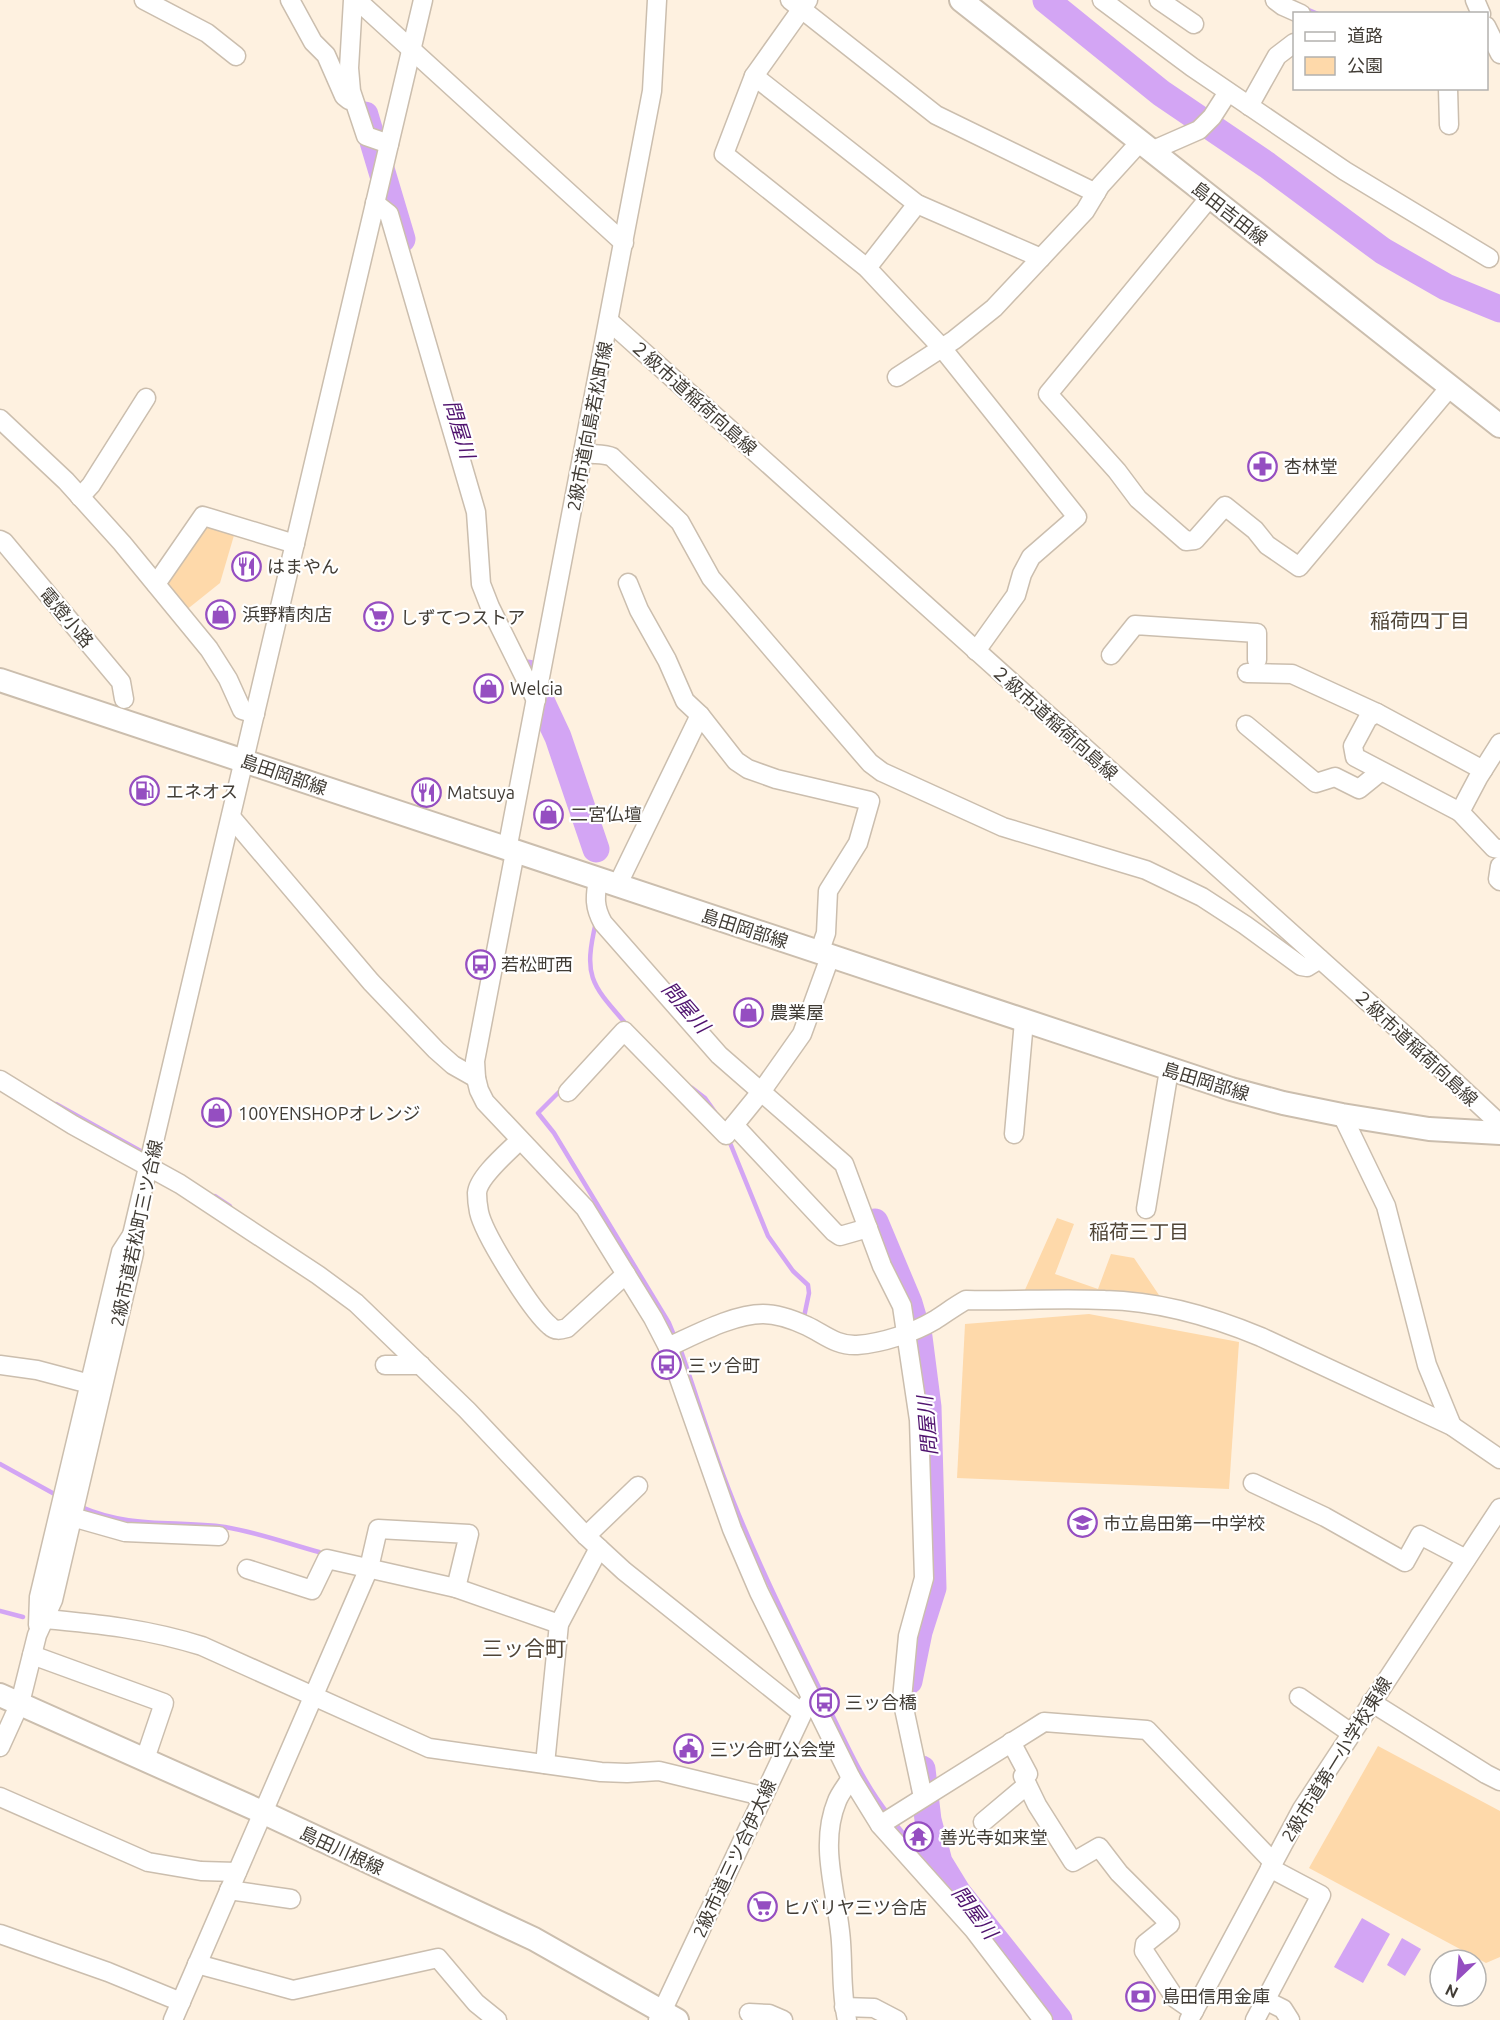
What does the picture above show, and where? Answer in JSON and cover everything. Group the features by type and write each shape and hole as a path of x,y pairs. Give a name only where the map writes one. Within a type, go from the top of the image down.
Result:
{"main road":[{"name":"島田吉田線","path":"961,0 1500,426"},
{"name":"島田岡部線","path":"0,680 1169,1070 1283,1103 1342,1115 1429,1129 1500,1133"},
{"name":"島田川根線","path":"10,1699 262,1812 534,1939 666,2017"}],"street":[{"path":"144,0 207,33 236,56"},
{"path":"353,0 349,68 351,91 366,136 389,144"},
{"path":"357,0 624,243"},
{"name":"2級市道若松町三ツ合線","path":"0,1747 10,1699 32,1655 53,1600 72,1517 96,1386 134,1253 132,1235 423,0"},
{"name":"2級市道向島若松町線","path":"476,1078 475,1061 536,700 652,92 657,0"},
{"path":"1101,0 1126,7 1228,92 1346,171 1490,258"},
{"path":"1159,0 1194,24"},
{"path":"1275,0 1296,12"},
{"path":"293,3 313,42 326,55 344,96 357,108"},
{"path":"976,651 1016,594 1022,574 1032,557 1077,517 942,348 867,268 724,154 754,76 800,3 936,115 1096,193"},
{"path":"1488,31 1496,50"},
{"path":"1249,106 1276,56 1293,44"},
{"path":"754,76 916,204 1041,258"},
{"path":"1448,90 1449,125"},
{"path":"897,376 942,348 994,308 1085,211 1096,193 1146,146 1199,130 1212,117 1228,92"},
{"path":"1210,197 1048,394 1118,471 1138,499 1186,541 1195,540 1225,506 1255,530 1267,545 1299,567 1450,387"},
{"path":"375,203 389,214 476,512 481,584 536,700"},
{"path":"867,268 916,204"},
{"name":"２級市道稲荷向島線","path":"609,321 1320,959 1500,1124"},
{"path":"80,497 91,485 146,398"},
{"path":"0,419 80,497 156,584 209,649 228,679 242,710 255,714"},
{"path":"584,453 606,454 612,457 680,522 711,578 870,763 882,772 1003,827 1146,870 1202,897 1301,966 1307,967 1320,959"},
{"path":"156,584 203,516 294,544"},
{"name":"電燈小路","path":"0,540 121,682 124,699"},
{"path":"568,1092 624,1031 726,1135 761,1092 802,1034 825,955 828,891 858,843 870,801 776,779 748,769 736,761 700,715 685,701 639,610 628,583"},
{"path":"1112,655 1135,625 1257,633 1252,666 1292,674 1377,713 1483,770"},
{"path":"1377,713 1368,718 1353,746 1355,757 1460,812 1494,848 1500,849"},
{"path":"700,715 608,883 595,899 596,912 718,1055 844,1164 882,1266 902,1306 919,1420 924,1578 908,1636 902,1699 923,1797"},
{"path":"1246,725 1316,783 1335,777 1359,789 1380,772"},
{"path":"1460,812 1500,743"},
{"path":"231,817 371,982 436,1050 453,1065 476,1078 485,1102 585,1208 668,1347 732,1529 806,1705 880,1825 974,1930 1043,2020"},
{"path":"1500,866 1497,879 1500,881"},
{"path":"1014,1134 1024,1021"},
{"path":"1146,1209 1169,1070"},
{"path":"0,1080 73,1125 180,1184 318,1275 356,1303 467,1410 592,1542 624,1571 806,1705"},
{"path":"1342,1115 1386,1206 1427,1365 1452,1426"},
{"path":"734,1125 834,1232 840,1236 868,1228"},
{"path":"520,1140 481,1181 477,1192 479,1212 487,1231 523,1293 550,1327 558,1330 567,1328 626,1274"},
{"path":"668,1347 731,1320 763,1314 784,1317 808,1326 841,1344 857,1345 906,1333 935,1320 966,1300 1107,1300 1175,1309 1236,1326 1261,1336 1452,1426 1500,1459"},
{"path":"0,1365 37,1370 96,1386 39,1597 41,1627 126,1627 166,1635 202,1646 429,1748 601,1772 659,1771 762,1796"},
{"path":"385,1365 421,1365"},
{"path":"1253,1483 1325,1517 1405,1562 1420,1535 1466,1559"},
{"path":"545,1764 559,1624 592,1542 638,1486"},
{"name":"2級市道第一小学校東線","path":"1191,2015 1302,1809 1500,1508"},
{"path":"72,1517 125,1532 219,1536"},
{"path":"173,2020 369,1568 378,1529 469,1534 456,1588"},
{"path":"247,1569 312,1590 327,1559 456,1588 559,1624"},
{"path":"32,1655 164,1703 145,1759"},
{"path":"1299,1697 1351,1733"},
{"path":"1371,1702 1485,1774 1500,1781"},
{"name":"2級市道三ツ合伊太線","path":"666,2017 762,1796 806,1705"},
{"path":"880,1825 1044,1722 1148,1730 1271,1865 1321,1894 1255,2020"},
{"path":"1011,1742 1028,1774 1023,1776 1037,1805 1073,1862 1099,1847 1119,1872 1170,1924 1145,1944 1144,1952 1175,1998 1191,2015"},
{"path":"851,1778 837,1801 828,1851 841,1941 842,1998 845,2014 874,2008 897,2020"},
{"path":"983,1822 1027,1785"},
{"path":"0,1797 148,1862 201,1871 237,1872"},
{"path":"229,1890 291,1899"},
{"path":"0,1934 108,1972 181,2002"},
{"path":"197,1964 293,1990 438,1958 475,2012 496,2020"},
{"path":"1265,2000 1283,2009 1290,2020"},
{"path":"748,2013 769,2014 783,2020"}],"green space":[{"path":"212,523 235,532 220,583 185,611 165,581 200,527"},
{"path":"1057,1218 1074,1224 1055,1274 1098,1289 1111,1254 1134,1258 1161,1298 1024,1292"},
{"path":"1089,1314 1239,1342 1229,1489 957,1478 965,1324"},
{"path":"1378,1746 1500,1811 1500,1957 1488,1962 1488,1948 1458,1948 1309,1868"}],"shaded area":[{"path":"1362,1918 1390,1934 1363,1983 1334,1967"},
{"path":"1402,1938 1421,1949 1405,1976 1387,1965"}],"waterway":[{"path":"1046,0 1161,93 1267,165 1383,251 1446,287 1500,309"},
{"path":"1304,8 1313,12"},
{"name":"問屋川","path":"365,115 402,239"},
{"name":"問屋川","path":"528,673 558,737 596,849"},
{"path":"596,922 590,956 593,979 605,999 627,1025 625,1026"},
{"path":"692,1088 705,1098 715,1112"},
{"path":"562,1089 538,1113 554,1133 669,1323 676,1340"},
{"path":"56,1104 146,1154"},
{"path":"728,1138 768,1236 793,1271 808,1285 809,1293 804,1317"},
{"path":"215,1196 230,1206"},
{"name":"問屋川","path":"875,1222 909,1303 919,1337 928,1407 933,1588 919,1632 909,1681"},
{"path":"680,1348 712,1445 758,1560 853,1757 889,1815"},
{"path":"0,1464 58,1496"},
{"path":"79,1506 116,1518 134,1521 237,1529 319,1552"},
{"path":"0,1611 23,1617"},
{"name":"問屋川","path":"922,1769 928,1820 939,1862 958,1893 1059,2020"},
{"path":"894,1822 958,1893"}],"place":[{"name":"杏林堂","path":"1263,466"},
{"name":"はまやん","path":"246,566"},
{"name":"浜野精肉店","path":"221,614"},
{"name":"しずてつストア","path":"379,617"},
{"name":"Welcia","path":"489,688"},
{"name":"エネオス","path":"145,791"},
{"name":"Matsuya","path":"426,792"},
{"name":"二宮仏壇","path":"549,814"},
{"name":"若松町西","path":"480,964"},
{"name":"農業屋","path":"749,1012"},
{"name":"100YENSHOPオレンジ","path":"217,1113"},
{"name":"三ッ合町","path":"667,1365"},
{"name":"市立島田第一中学校","path":"1082,1523"},
{"name":"三ッ合橋","path":"824,1702"},
{"name":"三ツ合町公会堂","path":"689,1749"},
{"name":"善光寺如来堂","path":"919,1837"},
{"name":"ヒバリヤ三ツ合店","path":"762,1907"},
{"name":"島田信用金庫","path":"1141,1996"}],"district":[{"name":"稲荷四丁目","path":"1420,620"},
{"name":"稲荷三丁目","path":"1139,1231"},
{"name":"三ッ合町","path":"524,1648"}]}
